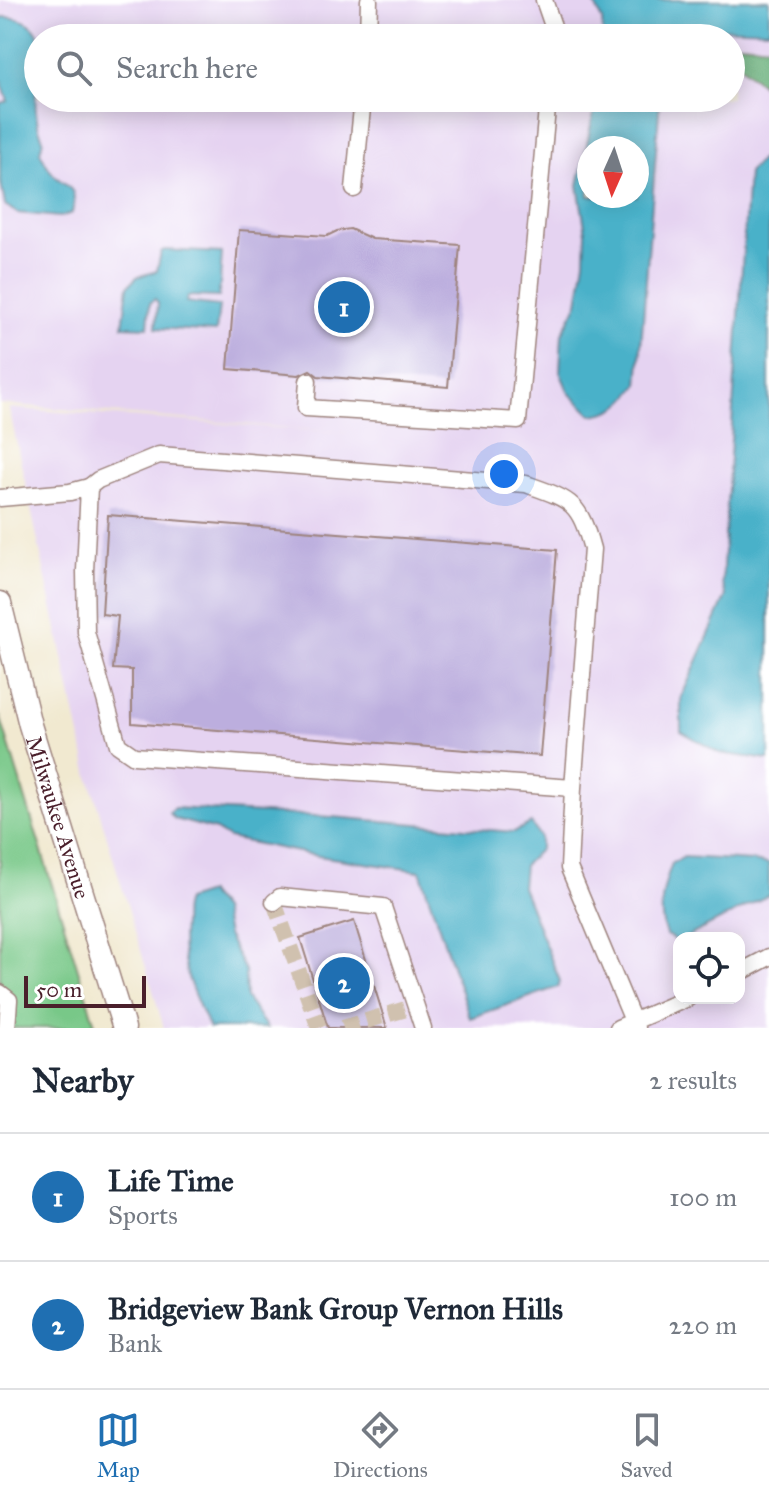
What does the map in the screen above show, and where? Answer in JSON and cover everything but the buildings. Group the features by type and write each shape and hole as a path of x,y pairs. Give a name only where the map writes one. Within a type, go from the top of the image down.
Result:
{"main road":[{"name":"Milwaukee Avenue","path":"0,603 30,725 124,1028"}],"street":[{"path":"368,24 369,0"},
{"path":"544,0 552,24"},
{"path":"354,189 362,112"},
{"path":"308,381 306,408 518,421 547,112"},
{"path":"0,498 70,492 89,487 98,480 159,455 526,484 565,498 583,518 592,549 569,868 629,1026 675,1004"},
{"path":"89,487 86,632 118,745 134,756 573,788"},
{"path":"274,902 280,897 383,907 423,1028"},
{"path":"745,970 769,957"},
{"path":"0,993 9,1000 7,1028"}],"shaded area":[{"path":"0,0 769,0 769,1028 164,1028 89,777 9,408 349,433 0,404"}],"green space":[{"path":"745,43 769,46 769,91 745,70"},
{"path":"0,716 96,1028 0,1028"}],"water":[{"path":"593,0 769,0 769,30 745,29 745,24 602,24"},
{"path":"0,17 27,22 29,24 24,24 24,112 36,112 43,139 40,152 52,173 71,190 74,198 72,213 60,217 17,213 5,205 0,178 0,103 8,101 0,78"},
{"path":"594,112 659,112 638,385 619,406 592,415 569,393 560,372 562,334 578,303 586,233 582,208 649,208 649,136 589,136"},
{"path":"769,151 769,760 719,753 681,731 681,698 726,596 722,583 748,173"},
{"path":"164,250 222,253 219,297 188,296 186,302 219,306 216,332 156,328 158,303 155,299 150,303 148,327 123,326 128,286 137,277 157,271"},
{"path":"174,808 514,832 531,823 540,837 540,849 524,865 522,887 560,981 558,987 470,1018 420,871 318,856 229,838 216,830 175,819 169,813"},
{"path":"684,857 769,864 769,895 697,932 673,932 673,938 666,935 662,908 672,863"},
{"path":"208,893 222,910 227,935 245,971 246,998 267,1028 209,1028 197,1003 183,952 184,909 186,900"}],"tunnel":[{"path":"274,902 319,1028"},
{"path":"343,1028 416,1006"}],"place":[{"name":"Life Time","path":"344,307"},
{"name":"Bridgeview Bank Group Vernon Hills","path":"344,983"}]}
